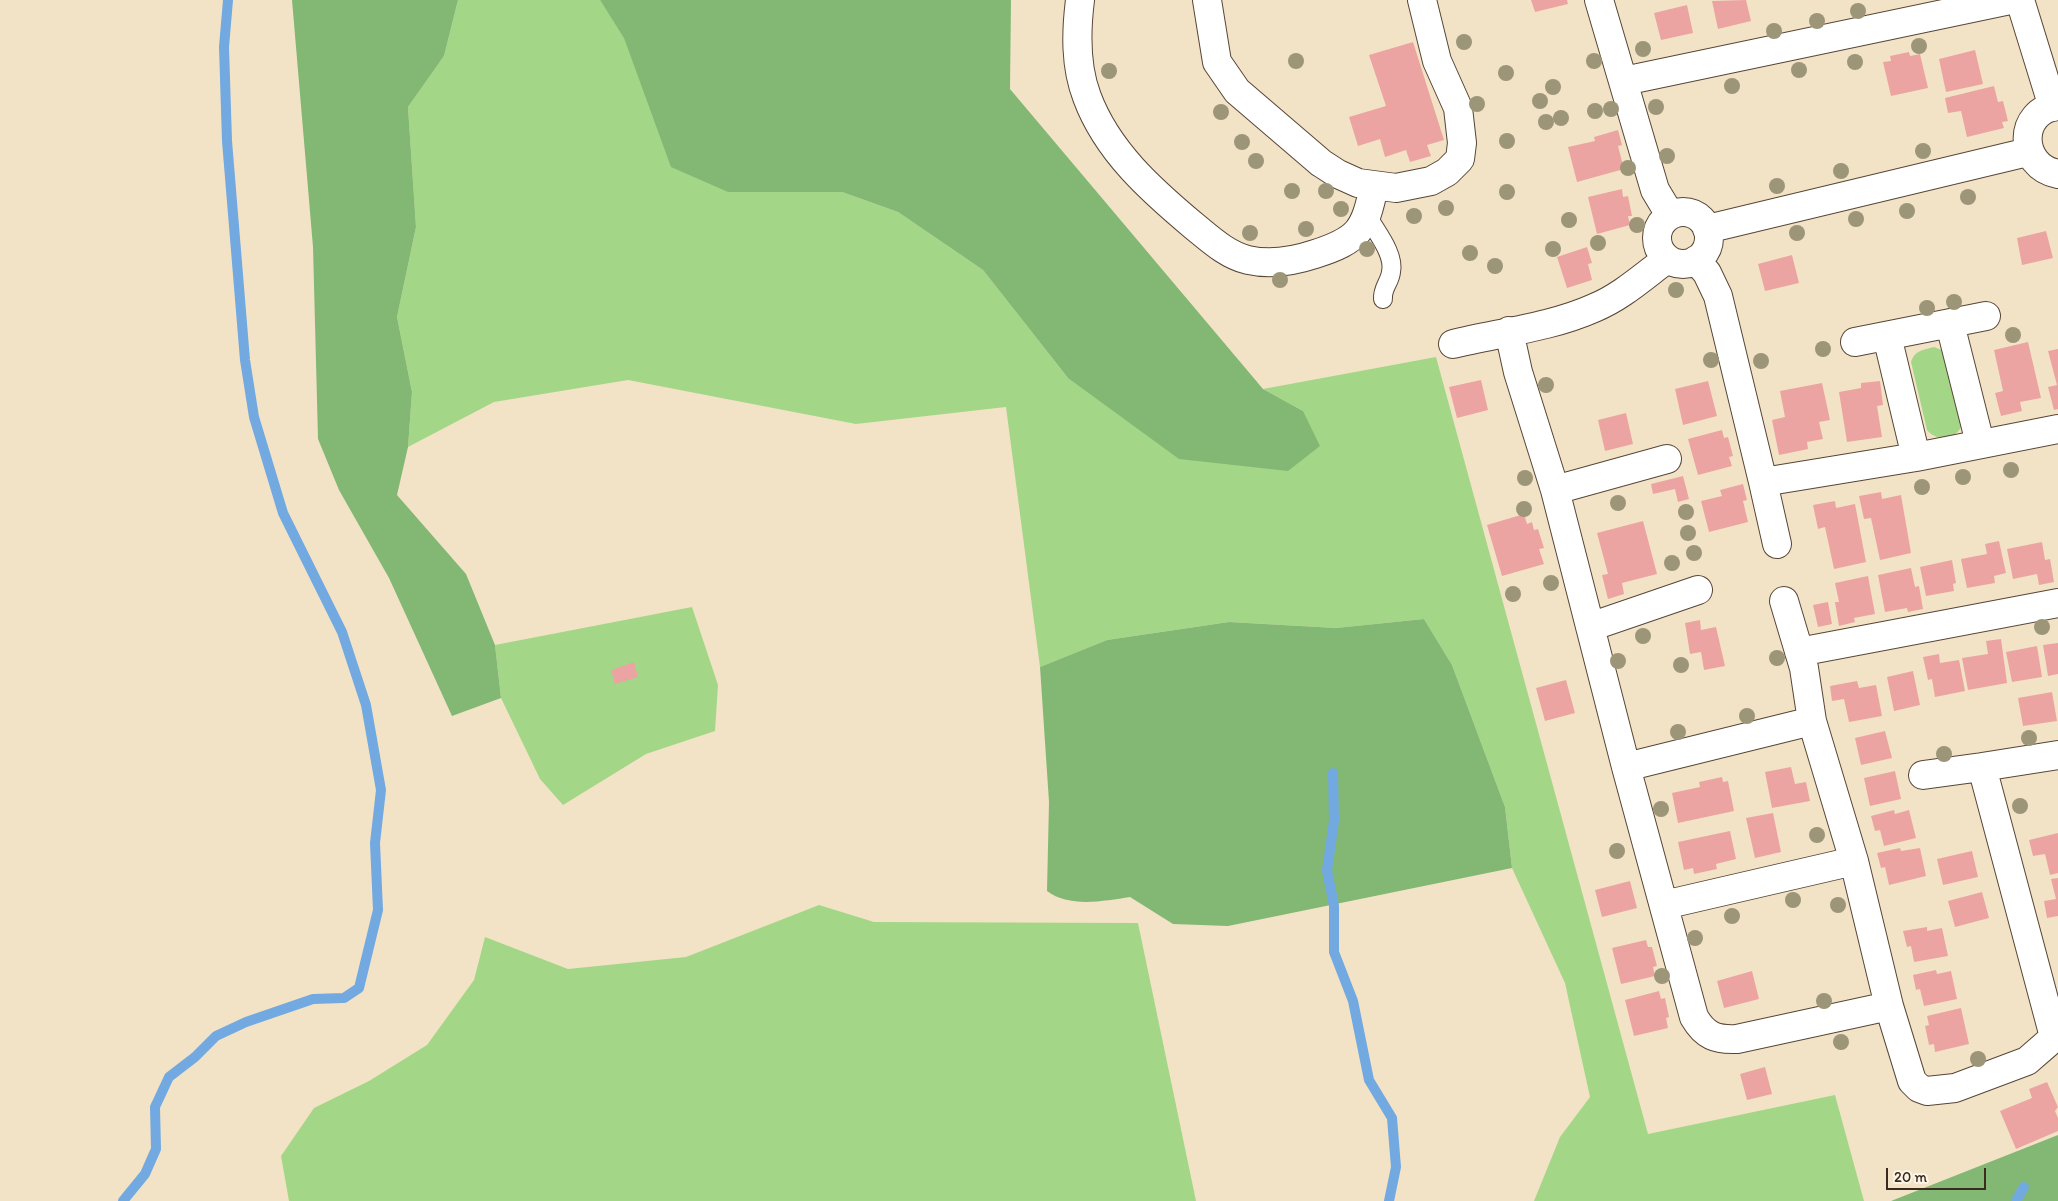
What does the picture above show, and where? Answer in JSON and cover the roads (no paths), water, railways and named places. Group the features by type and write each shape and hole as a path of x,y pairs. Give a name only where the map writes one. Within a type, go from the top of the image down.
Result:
{"street":[{"path":"1080,0 1076,47 1086,96 1098,122 1126,161 1144,181 1214,243 1246,260 1264,263 1286,261 1329,250 1361,229 1368,217 1374,186"},
{"path":"1207,0 1217,62 1237,91 1321,163 1351,180 1374,186 1396,188 1431,181 1447,172 1460,159 1462,143 1458,108 1437,61 1422,0"},
{"path":"1599,0 1655,190 1670,215"},
{"path":"1624,81 2010,0"},
{"path":"2020,0 2055,107 2036,117 2027,134 2028,152 2036,164 2048,172 2058,174"},
{"path":"1707,229 2028,152"},
{"path":"1681,212 1692,213 1701,219 1707,229 1707,246 1696,260 1681,264 1667,259 1660,251 1656,241 1657,231 1662,222 1670,215 1681,212"},
{"path":"1453,344 1566,318 1595,308 1621,293 1667,259"},
{"path":"1696,260 1707,273 1718,296 1777,544"},
{"path":"1855,342 1986,316"},
{"path":"1950,324 1980,443"},
{"path":"1509,331 1518,372 1554,490 1626,767 1694,1017 1700,1028 1710,1037 1724,1040 1737,1039 1889,1006"},
{"path":"1887,336 1916,457"},
{"path":"1762,482 1916,457 2058,429"},
{"path":"1554,490 1667,459"},
{"path":"1590,627 1698,590"},
{"path":"1784,601 1807,681 1812,721 1854,861 1889,1006 1908,1074 1918,1088 1927,1092 1955,1088 2027,1061 2037,1055 2056,1036 1982,767"},
{"path":"1799,652 2058,603"},
{"path":"1626,767 1812,721"},
{"path":"1923,775 2058,755"},
{"path":"1664,905 1854,861"}],"lane":[{"path":"1368,217 1391,260 1392,270 1384,287 1383,299"}],"waterway":[{"path":"123,1201 145,1174 156,1149 155,1107 169,1077 195,1057 216,1036 246,1022 313,999 344,998 359,988 378,910 375,843 381,790 366,705 342,632 283,513 254,417 245,360 227,141 224,47 228,0"},
{"path":"1333,773 1334,821 1327,870 1334,906 1334,952 1353,1001 1369,1080 1392,1118 1396,1167 1389,1201"},
{"path":"2016,1201 2024,1187"}]}
